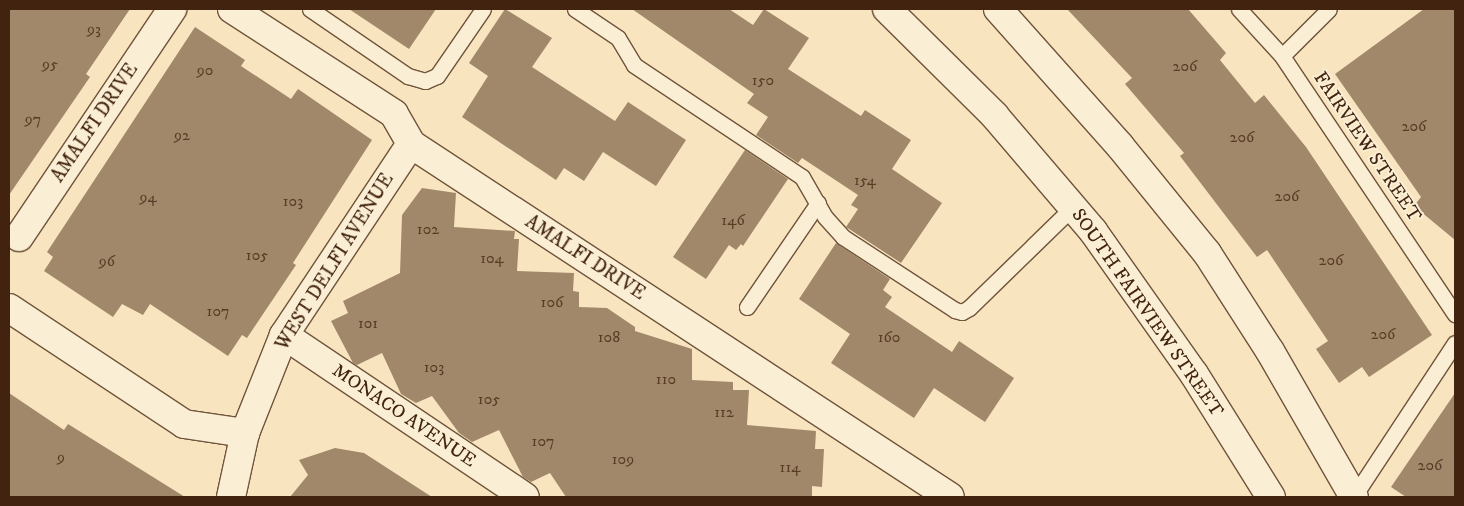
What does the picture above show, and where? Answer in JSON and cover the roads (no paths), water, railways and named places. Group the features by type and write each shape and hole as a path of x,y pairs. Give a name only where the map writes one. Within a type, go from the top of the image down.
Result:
{"street":[{"name":"AMALFI DRIVE","path":"19,237 172,9"},
{"name":"AMALFI DRIVE","path":"232,9 394,114 411,144 950,497"},
{"name":"SOUTH FAIRVIEW STREET","path":"887,9 994,115 1072,207 1194,374 1271,497"},
{"path":"998,9 1120,146 1207,253 1270,351 1354,497"},
{"name":"WEST DELFI AVENUE","path":"231,497 245,433 284,336 411,144"},
{"path":"9,308 184,424 245,433"},
{"name":"MONACO AVENUE","path":"284,336 525,497"}],"lane":[{"path":"310,9 408,76 425,81 437,76 483,9"},
{"path":"574,9 618,38 634,64 791,168 806,182 818,203 844,238 962,312 1072,207"},
{"name":"FAIRVIEW STREET","path":"1239,9 1282,56 1455,314"},
{"path":"1282,56 1329,9"},
{"path":"747,307 818,203"},
{"path":"1354,497 1455,343"}]}
